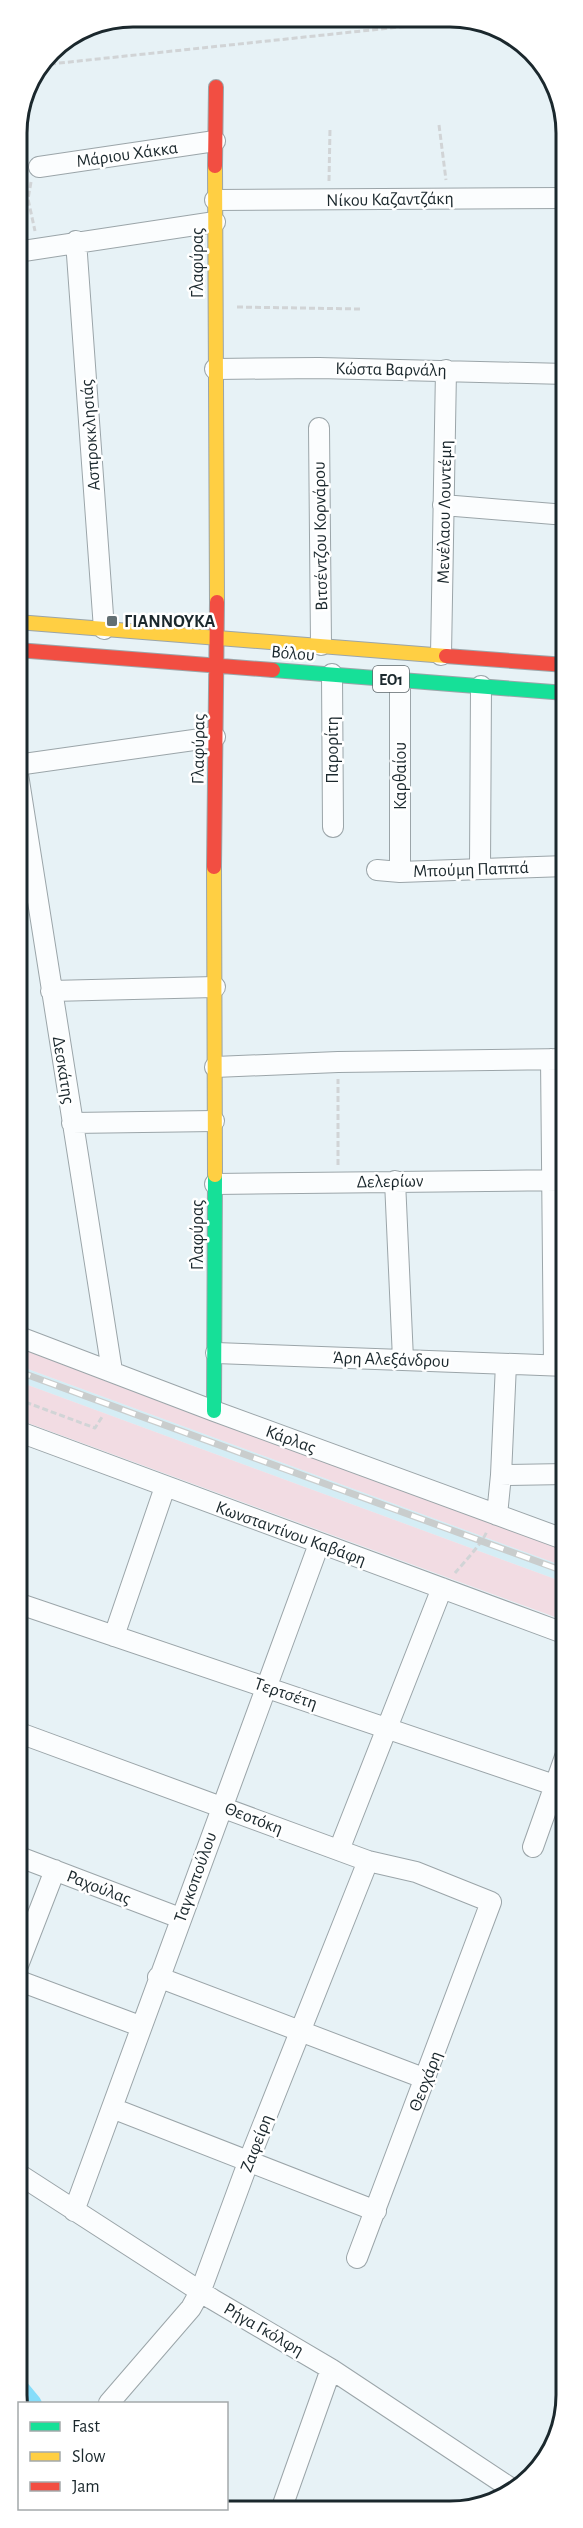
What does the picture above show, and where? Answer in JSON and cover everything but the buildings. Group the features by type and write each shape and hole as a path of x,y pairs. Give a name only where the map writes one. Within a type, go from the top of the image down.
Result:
{"street":[{"name":"Γλαφύρας","path":"214,1411 216,1353 214,987 217,665 214,200 216,87"},
{"name":"Μάριου Χάκκα","path":"39,167 215,141"},
{"name":"Νίκου Καζαντζάκη","path":"214,200 556,198"},
{"path":"27,250 214,222"},
{"name":"Ασπροκκλησιάς","path":"76,241 104,629"},
{"name":"Κώστα Βαρνάλη","path":"216,369 446,370 556,374"},
{"name":"Μενέλαου Λουντέμη","path":"441,655 446,370"},
{"name":"Βιτσέντζου Κορνάρου","path":"319,428 321,645"},
{"path":"443,505 556,514"},
{"name":"Βόλου","path":"27,623 556,664"},
{"name":"Βόλου","path":"27,651 556,692"},
{"name":"Παρορίτη","path":"332,674 333,827"},
{"name":"Καρθαίου","path":"400,680 400,872"},
{"path":"480,869 481,686"},
{"path":"27,765 215,737"},
{"name":"Δεσκάτης","path":"27,832 112,1371"},
{"name":"Μπούμη Παππά","path":"377,870 400,872 556,866"},
{"path":"51,990 214,987"},
{"path":"214,1067 338,1062 556,1059"},
{"path":"72,1123 214,1121"},
{"name":"Δελερίων","path":"215,1184 556,1180"},
{"path":"395,1181 403,1359"},
{"name":"Κάρλας","path":"27,1340 556,1536"},
{"name":"Άρη Αλεξάνδρου","path":"216,1353 556,1366"},
{"path":"497,1515 506,1364"},
{"name":"Κωνσταντίνου Καβάφη","path":"27,1435 556,1630"},
{"path":"501,1476 556,1474"},
{"path":"114,1636 165,1487"},
{"name":"Ταγκοπούλου","path":"74,2211 180,1917 319,1544"},
{"path":"339,1850 389,1728 442,1588"},
{"name":"Τερτσέτη","path":"27,1606 554,1785"},
{"name":"Θεοτόκη","path":"27,1736 368,1861 416,1872 491,1902"},
{"path":"533,1847 556,1780"},
{"name":"Ραχούλας","path":"27,1860 180,1917"},
{"name":"Ζαφείρη","path":"110,2402 191,2308 201,2290 299,2031 368,1861"},
{"path":"27,1942 55,1870"},
{"name":"Θεοχάρη","path":"357,2258 491,1902"},
{"path":"158,1977 426,2079"},
{"path":"27,1984 140,2026"},
{"path":"112,2108 376,2211"},
{"name":"Ρήγα Γκόλφη","path":"27,2180 201,2290 331,2368 506,2485"},
{"path":"284,2501 331,2368"}],"path":[{"path":"53,64 407,27"},
{"path":"439,125 448,198"},
{"path":"329,200 330,129"},
{"path":"39,167 32,179 28,199 39,248"},
{"path":"214,306 361,309"},
{"path":"338,1062 338,1182"},
{"path":"27,1403 95,1428 102,1417"},
{"path":"442,1588 473,1549 483,1541 497,1515"}],"shaded area":[{"path":"27,1346 556,1542 556,1563 27,1369"},
{"path":"27,1369 556,1563 556,1579 27,1385"},
{"path":"27,1385 556,1579 556,1617 27,1423"}],"waterway":[{"path":"27,2398 30,2402"}],"railway":[{"path":"27,1375 556,1568"}],"traffic: fast":[{"path":"273,670 556,692"},
{"path":"214,1411 215,1175"}],"traffic: slow":[{"path":"215,166 217,602"},
{"path":"27,623 446,656"},
{"path":"214,867 215,1175"}],"traffic: jam":[{"path":"215,166 216,87"},
{"path":"214,867 217,602"},
{"path":"27,651 273,670"},
{"path":"446,656 556,664"}],"place":[{"name":"ΓΙΑΝΝΟΥΚΑ","path":"112,621"}]}
